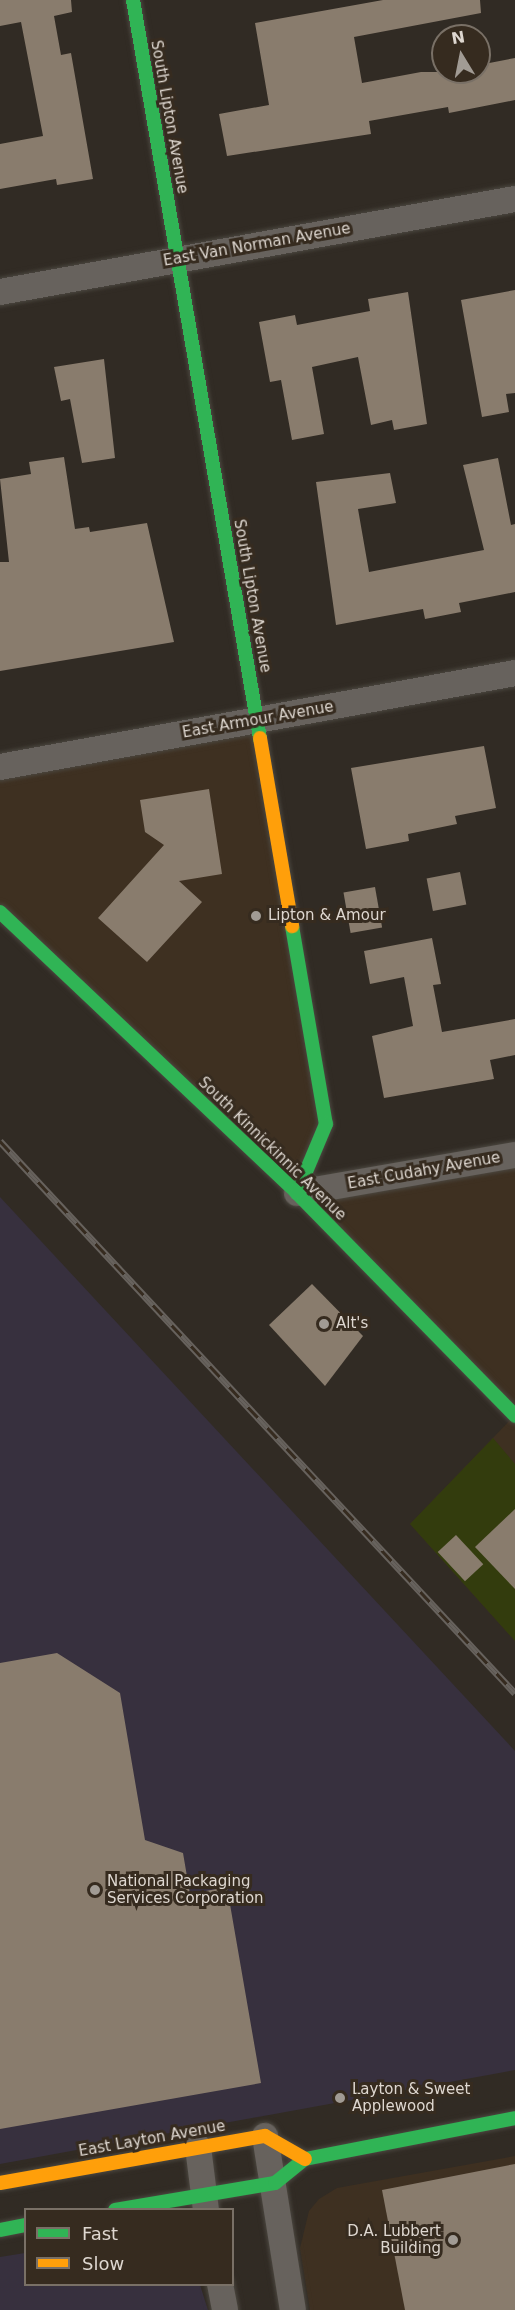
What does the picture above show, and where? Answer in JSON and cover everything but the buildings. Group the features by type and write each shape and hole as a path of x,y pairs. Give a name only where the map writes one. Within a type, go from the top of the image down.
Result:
{"street":[{"name":"South Lipton Avenue","path":"133,0 326,1124 297,1193"},
{"name":"East Van Norman Avenue","path":"0,292 515,199"},
{"name":"East Armour Avenue","path":"0,767 515,673"},
{"name":"South Kinnickinnic Avenue","path":"0,912 297,1193 515,1416"},
{"name":"East Cudahy Avenue","path":"297,1193 515,1155"},
{"path":"138,2208 205,2202 275,2183 305,2159 515,2118"},
{"path":"265,2136 305,2159"},
{"path":"265,2136 275,2183 293,2310"},
{"name":"East Layton Avenue","path":"0,2183 265,2136"},
{"path":"198,2147 205,2202"},
{"path":"0,2230 24,2225"},
{"path":"220,2286 225,2310"}],"shaded area":[{"path":"257,720 326,1124 298,1193 515,1155 515,1641 410,1524 514,1416 0,912 0,767"},
{"path":"0,1197 515,1751 515,2070 0,2164"},
{"path":"515,2156 515,2310 310,2310 300,2248 309,2211 319,2199 337,2188"},
{"path":"24,2253 24,2286 200,2286 208,2310 0,2310 0,2257"}],"green space":[{"path":"493,1438 515,1464 515,1641 410,1524"}],"railway":[{"path":"0,1141 515,1693"}],"traffic: fast":[{"path":"133,0 260,738"},
{"path":"0,912 297,1193 515,1416"},
{"path":"292,926 326,1124 297,1193"},
{"path":"127,2208 275,2183 305,2159 515,2118"},
{"path":"0,2230 24,2225"}],"traffic: slow":[{"path":"260,738 292,926"},
{"path":"0,2183 265,2136 305,2159"}],"place":[{"name":"Lipton & Amour","path":"256,916"},
{"name":"Alt's","path":"324,1324"},
{"name":"National Packaging Services Corporation","path":"95,1890"},
{"name":"Layton & Sweet Applewood","path":"340,2098"},
{"name":"D.A. Lubbert Building","path":"453,2240"}]}
